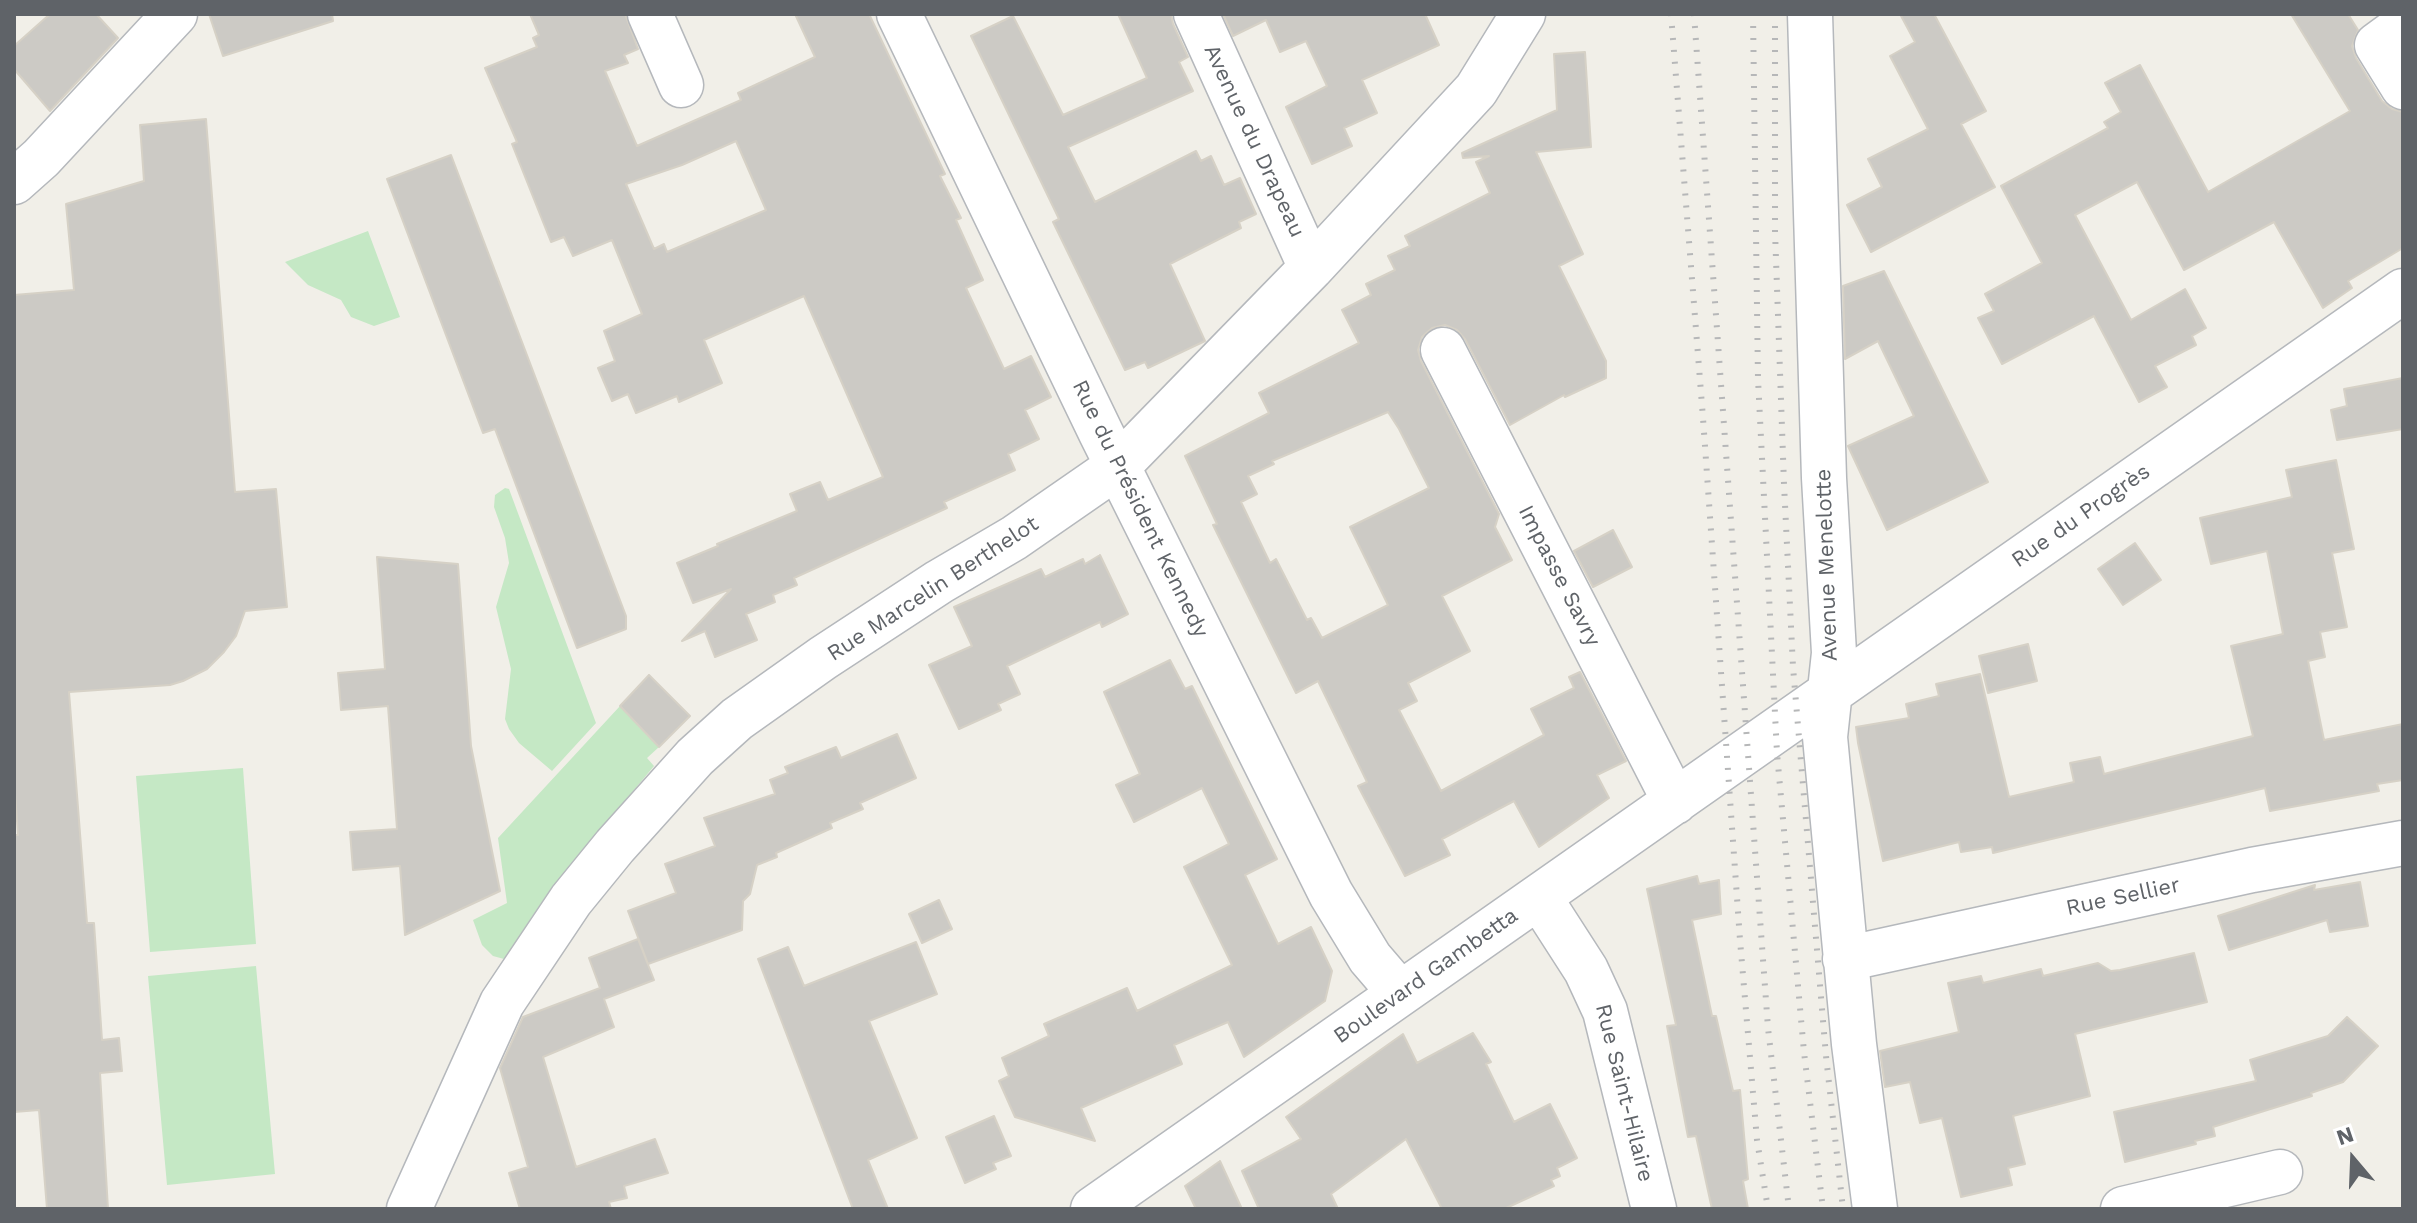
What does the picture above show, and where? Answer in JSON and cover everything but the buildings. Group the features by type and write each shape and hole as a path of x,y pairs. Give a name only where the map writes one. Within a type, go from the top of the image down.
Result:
{"street":[{"path":"14,182 41,158 175,14"},
{"path":"650,14 681,85"},
{"name":"Rue du Président Kennedy","path":"899,14 1118,466 1331,894 1370,958 1400,993"},
{"name":"Avenue du Drapeau","path":"1196,14 1311,268"},
{"name":"Rue Marcelin Berthelot","path":"409,1209 502,1003 571,900 695,757 737,719 823,658 939,582 1014,538 1118,466 1311,268 1476,90 1523,14"},
{"name":"Avenue Menelotte","path":"1810,14 1824,478 1834,653 1825,737 1845,959 1875,1209"},
{"path":"2379,28 2403,87"},
{"name":"Rue du Progrès","path":"1760,744 1829,692 2403,291"},
{"name":"Impasse Savry","path":"1443,350 1675,802"},
{"name":"Boulevard Gambetta","path":"1093,1209 1760,744"},
{"name":"Rue Sellier","path":"1845,959 2252,870 2403,843"},
{"name":"Rue Saint-Hilaire","path":"1539,897 1586,970 1605,1011 1654,1209"},
{"path":"2123,1209 2280,1172"}],"green space":[{"path":"368,231 400,317 374,326 351,317 341,300 308,285 285,262"},
{"path":"505,488 509,489 596,723 552,771 519,743 505,719 511,669 496,607 509,563 505,538 494,507 495,495"},
{"path":"620,706 659,747 647,758 654,766 546,896 504,959 493,956 482,945 473,920 507,903 498,838"},
{"path":"243,768 256,944 150,952 136,776"},
{"path":"256,966 275,1174 167,1185 148,976"}],"railway":[{"path":"1671,14 1740,940 1757,1140 1768,1209"},
{"path":"1694,14 1768,1028 1789,1209"},
{"path":"1753,14 1758,379 1777,753 1804,1052 1823,1209"},
{"path":"1775,14 1775,231 1793,667 1826,1056 1843,1209"}]}
